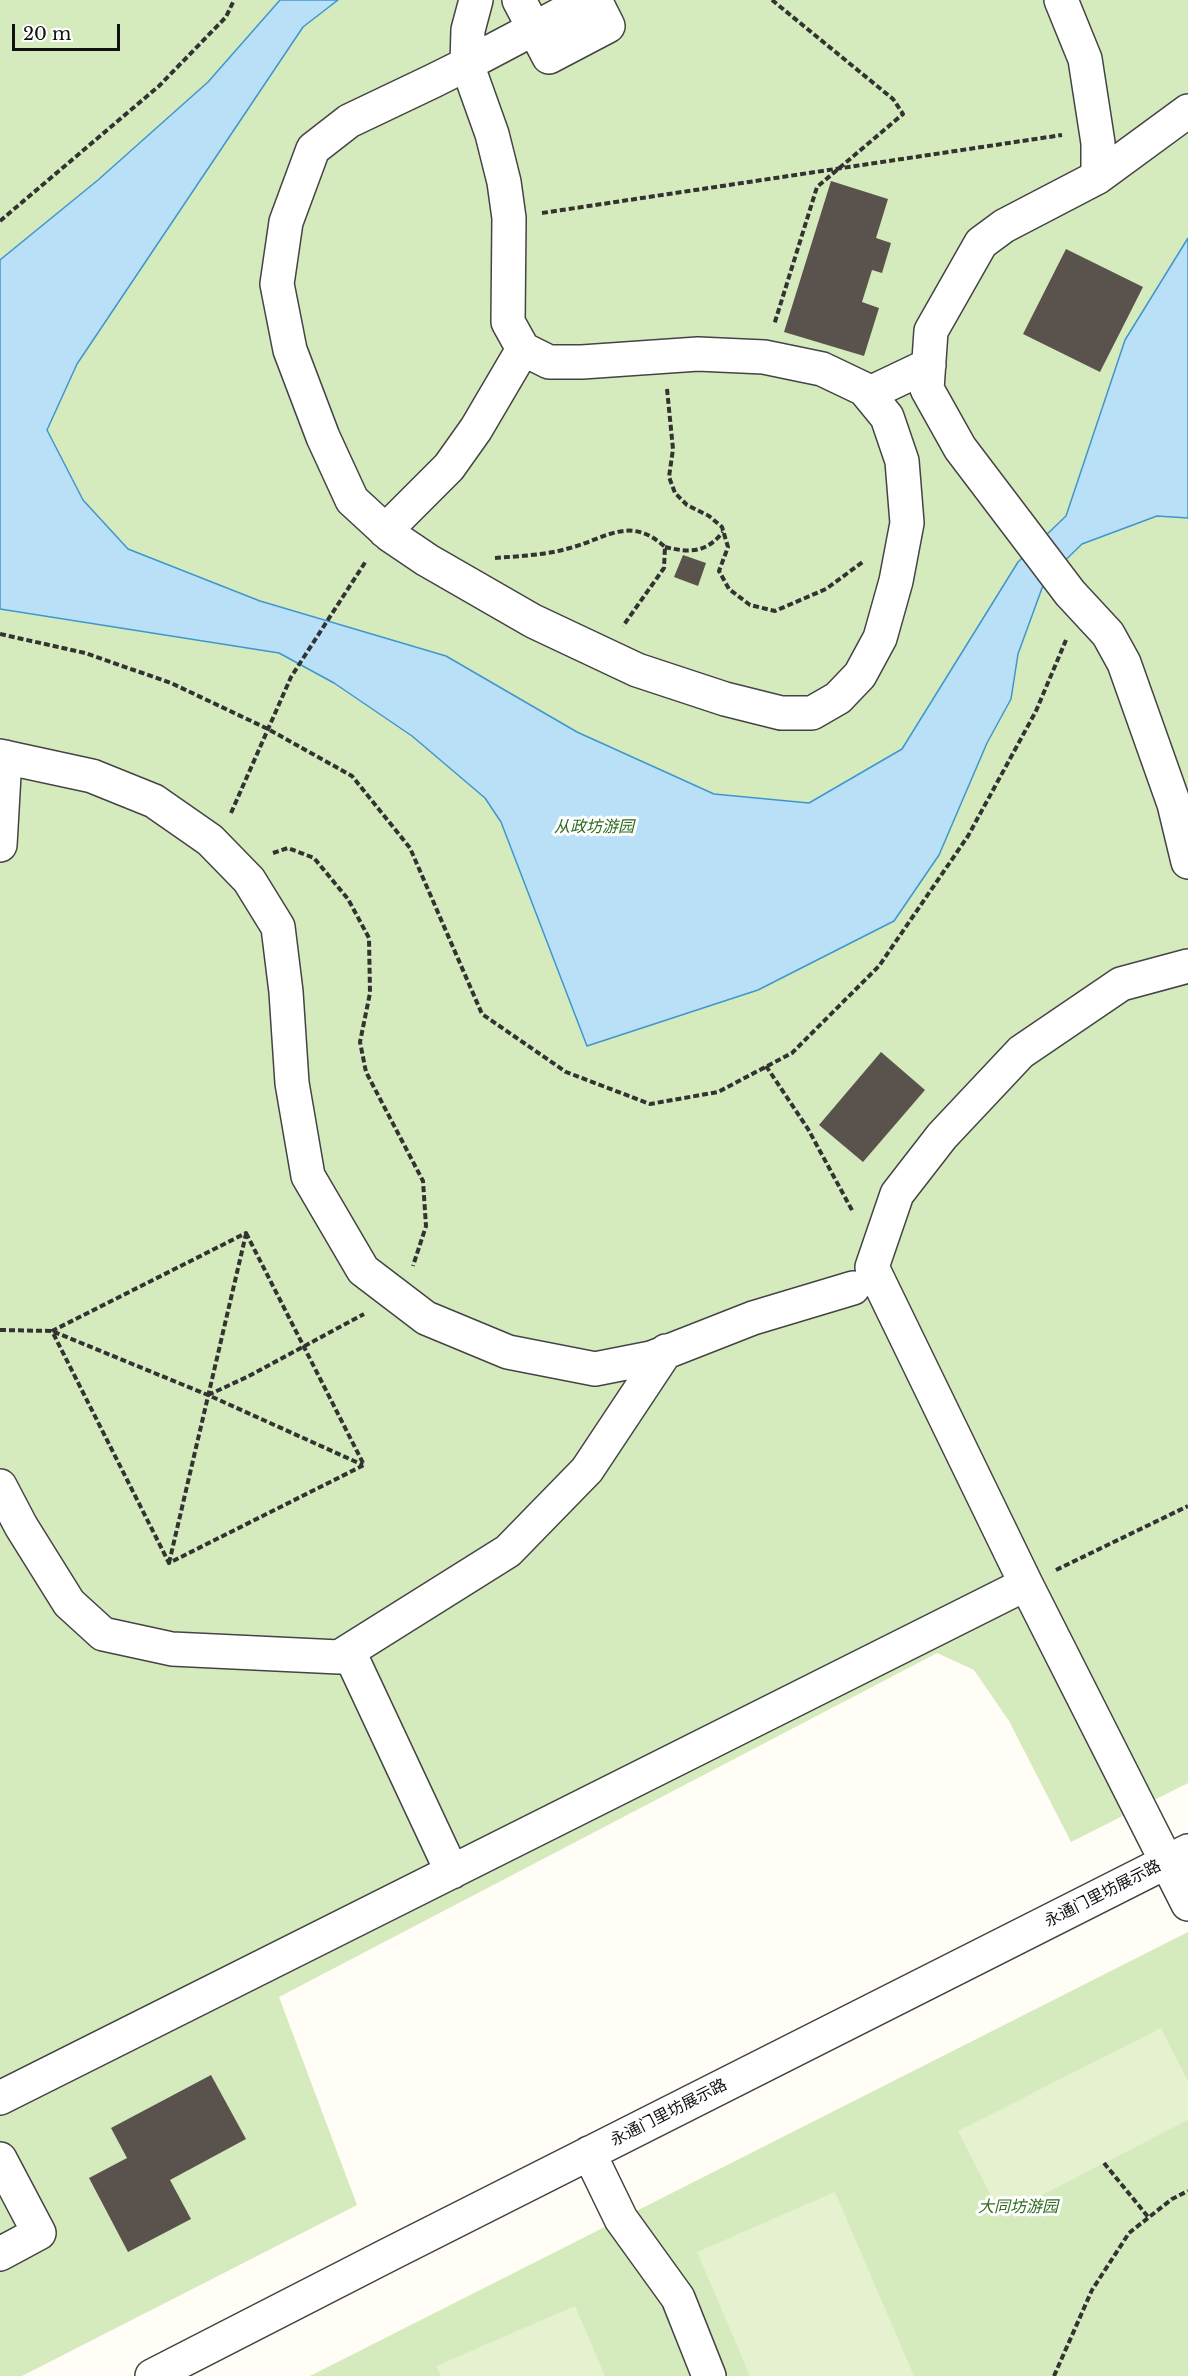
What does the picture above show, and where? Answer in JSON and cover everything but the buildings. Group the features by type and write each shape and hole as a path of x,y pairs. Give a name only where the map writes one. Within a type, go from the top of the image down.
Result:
{"street":[{"path":"476,0 468,30 466,64 492,134 504,183 509,218 508,322 523,349 549,362 698,354 764,357 822,369 864,389 887,417 902,462 907,523 896,581 880,638 860,675 838,698 812,713 781,714 725,699 637,670 533,621 427,560 385,531 352,500 323,437 290,350 277,284 286,222 313,149 349,121 466,64 588,0"},
{"path":"519,0 549,57 608,26 595,0"},
{"path":"1061,0 1085,59 1098,143 1098,177"},
{"path":"1188,111 1098,177 1004,226 981,243 931,331 927,389 960,448 1024,533 1108,634 1124,663 1174,804 1188,862"},
{"path":"385,531 449,467 476,429 523,349"},
{"path":"868,394 929,365"},
{"path":"0,845 2,757 92,776 154,801 226,856 249,880 278,927 286,993 292,1083 308,1176 363,1270 426,1318 508,1353 595,1369 651,1358 867,1270 897,1194 942,1136 1022,1052 1121,984 1188,966"},
{"path":"867,1270 892,1310 1026,1584 1177,1857 1188,1904"},
{"path":"0,1486 21,1526 69,1603 103,1634 172,1649 339,1657 508,1551 587,1470 666,1352"},
{"path":"0,2098 1026,1584"},
{"path":"348,1652 452,1872"},
{"name":"永通门里坊展示路","path":"152,2376 1177,1857"},
{"path":"589,2153 621,2219 678,2298 709,2376"},
{"path":"0,2159 39,2233 0,2254"}],"path":[{"path":"0,221 159,86 226,17 234,0"},
{"path":"764,357 817,187 903,114 893,99 772,0"},
{"path":"509,218 1096,130"},
{"path":"665,357 668,417 673,449 669,477 675,493 687,505 709,516 722,527 728,547 719,571 729,589 750,605 775,611 825,589 873,554 907,523"},
{"path":"452,573 489,558 570,549 621,530 645,532 665,547 682,551 699,550 713,544 723,532"},
{"path":"208,1395 363,1314 394,1294 415,1263 426,1227 423,1180 366,1072 360,1042 370,993 369,938 348,900 314,858 288,848 226,856 268,729 291,677 385,531"},
{"path":"605,655 664,568 665,547"},
{"path":"0,634 96,657 171,683 268,729 352,776 410,848 482,1014 566,1072 650,1104 718,1092 792,1053 879,966 962,846 1036,711 1076,598"},
{"path":"766,1066 808,1129 867,1270"},
{"path":"51,1331 246,1233"},
{"path":"246,1233 364,1465"},
{"path":"169,1563 246,1233"},
{"path":"0,1330 51,1331 208,1395 364,1465"},
{"path":"51,1331 169,1563"},
{"path":"169,1563 364,1465"},
{"path":"1026,1584 1188,1506"},
{"path":"1104,2163 1149,2218"},
{"path":"1054,2376 1092,2290 1129,2233 1172,2199 1188,2191"}],"green space":[{"name":"从政坊游园","path":"0,0 1188,0 1188,1783 1071,1842 1009,1721 974,1670 937,1653 279,1997 357,2205 22,2376 0,2376"},
{"name":"大同坊游园","path":"1188,1932 1188,2376 310,2376"},
{"path":"1161,2028 1188,2081 1188,2120 1001,2216 958,2131"},
{"path":"835,2192 914,2376 750,2376 697,2252"},
{"path":"575,2306 605,2376 441,2376 436,2366"}],"water":[{"path":"280,0 338,0 303,27 77,364 47,430 83,500 128,549 260,601 446,656 577,732 714,794 809,803 902,749 1018,562 1066,516 1125,340 1188,238 1188,518 1157,516 1082,544 1045,580 1018,654 1011,699 987,743 939,855 894,921 758,990 587,1046 501,822 485,798 412,736 334,683 279,653 0,609 0,260 98,180 208,82"}]}
